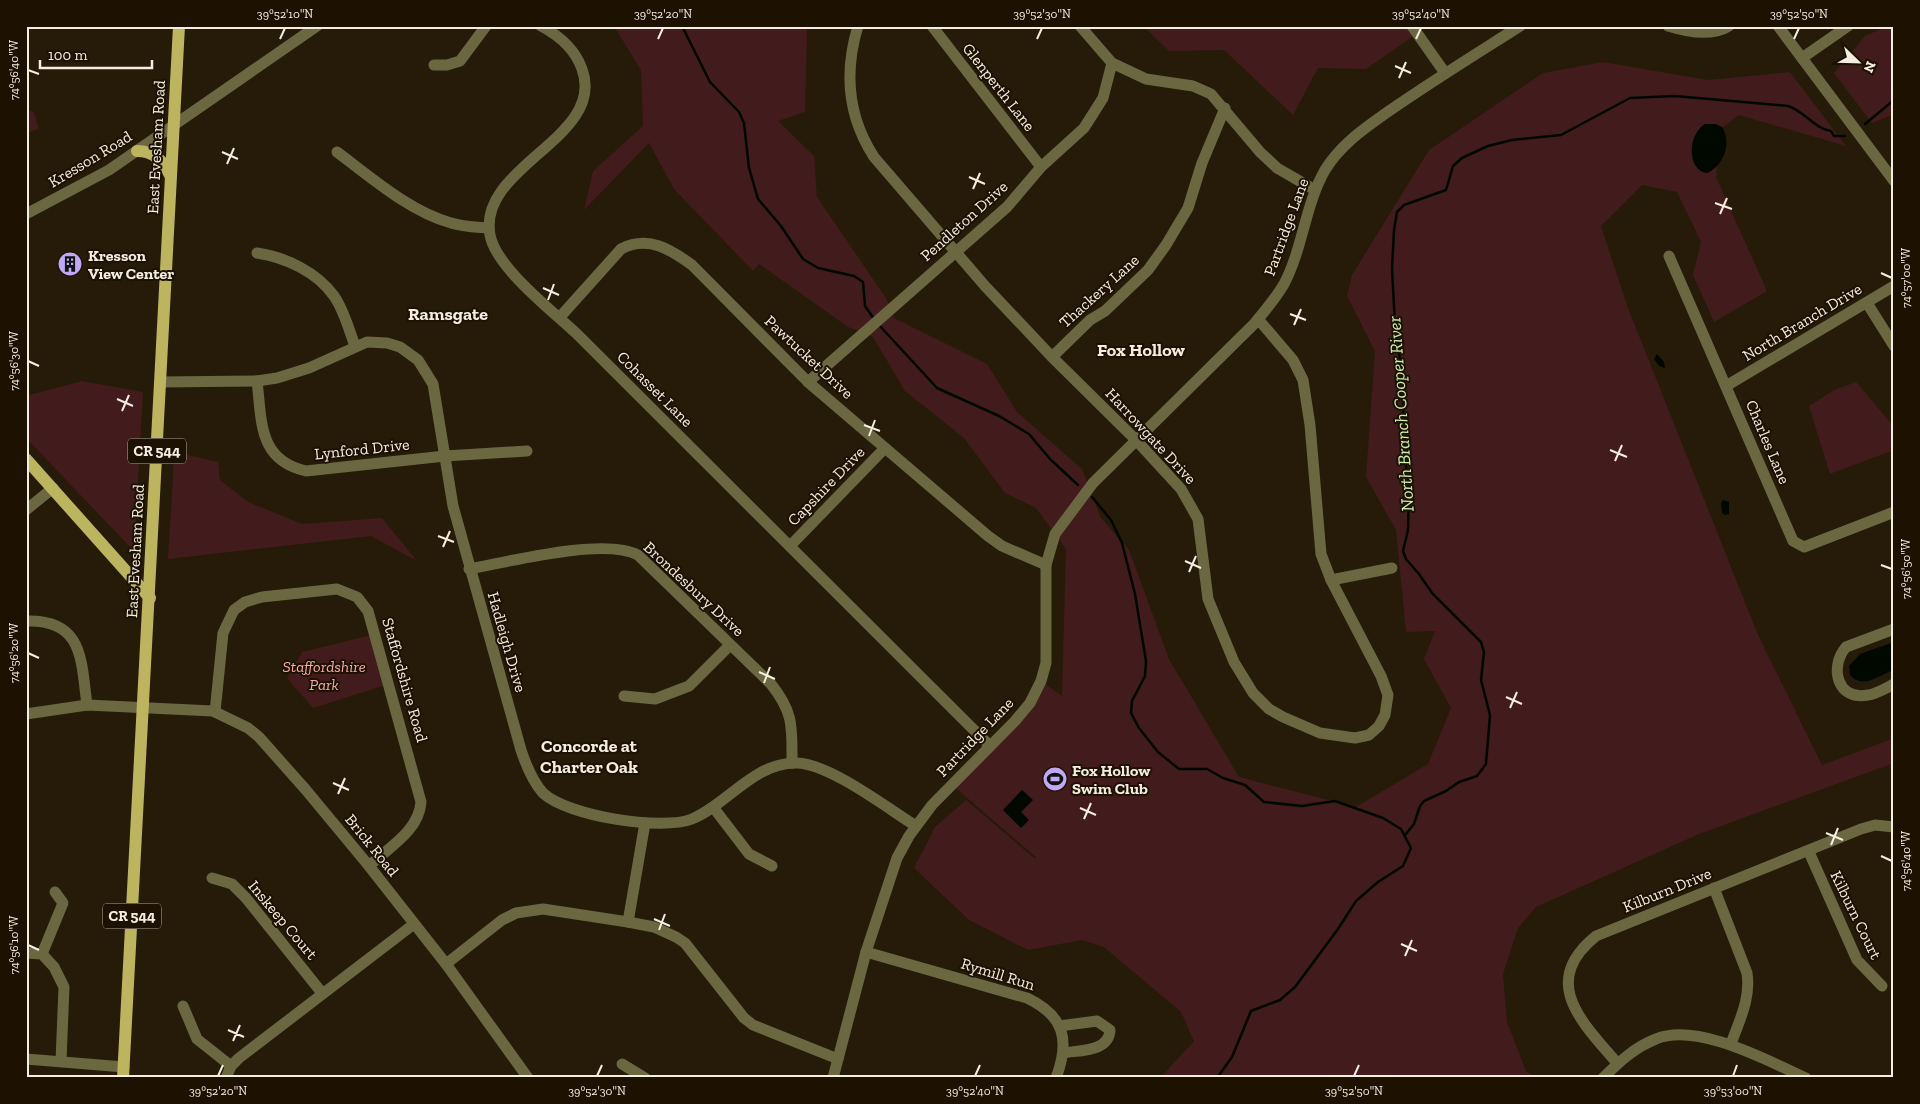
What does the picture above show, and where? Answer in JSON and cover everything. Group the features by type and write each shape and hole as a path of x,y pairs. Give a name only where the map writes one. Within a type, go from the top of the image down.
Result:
{"main road":[{"name":"East Evesham Road","path":"123,1072 150,598 178,26"},
{"path":"137,151 145,151 160,158 170,175"},
{"path":"26,458 150,598"}],"street":[{"name":"Kresson Road","path":"26,214 85,185 317,26"},
{"path":"434,65 447,65 460,61 486,26"},
{"path":"338,152 377,182 422,211 453,224 489,228 491,213 502,190 566,128 583,96 584,75 574,52 565,42 541,26"},
{"name":"Harrowgate Drive","path":"858,26 853,42 850,86 860,136 874,157 985,286 1052,357 1136,440 1181,489 1198,519 1208,598 1234,662 1253,694 1270,710 1301,726 1320,733 1355,738 1369,734 1379,726 1386,715 1388,695 1381,676 1331,580 1321,554 1310,426 1303,380 1293,360 1258,319"},
{"name":"Glenperth Lane","path":"932,26 1041,167"},
{"path":"1080,26 1112,63 1146,79 1193,86 1203,90 1225,108 1260,152 1277,168 1315,190"},
{"path":"1412,26 1445,73"},
{"name":"Partridge Lane","path":"833,1078 866,952 897,858 916,826 932,805 1030,703 1041,681 1046,663 1046,565 1055,534 1064,519 1093,483 1258,319 1284,283 1295,257 1315,190 1336,154 1352,137 1445,73 1520,26"},
{"path":"1668,26 1698,33 1714,32 1729,26"},
{"path":"1778,26 1894,181"},
{"path":"1802,58 1848,26"},
{"name":"Pendleton Drive","path":"808,382 1007,207 1041,167 1084,128 1103,98 1112,63"},
{"name":"Thackery Lane","path":"1052,357 1090,320 1105,311 1148,270 1166,246 1188,208 1202,163 1225,108"},
{"name":"Cohasset Lane","path":"489,228 498,254 511,272 560,317 990,746"},
{"name":"Pawtucket Drive","path":"560,317 622,250 640,242 658,245 678,255 692,266 808,382 1002,546 1046,565"},
{"path":"257,253 288,260 320,282 334,296 355,346"},
{"name":"Charles Lane","path":"1669,256 1792,541 1797,546 1804,547 1894,512"},
{"name":"North Branch Drive","path":"1726,386 1894,286"},
{"path":"1867,303 1894,346"},
{"name":"Hadleigh Drive","path":"160,382 257,382 309,368 367,342 387,343 400,347 418,360 428,372 432,384 453,506 520,750 536,785 549,797 564,806 578,811 644,823 660,825 680,823 713,807 748,780 766,770 785,763 792,763 816,766 832,774 916,826"},
{"name":"Lynford Drive","path":"257,382 267,444 278,459 297,469 306,471 445,456 527,451"},
{"name":"Capshire Drive","path":"790,546 886,448"},
{"path":"26,510 53,488"},
{"name":"Brondesbury Drive","path":"469,569 549,554 607,548 631,552 660,575 771,684 789,710 792,725 792,763"},
{"path":"1331,580 1392,568"},
{"name":"Staffordshire Road","path":"216,712 223,633 234,610 255,598 321,590 337,589 357,597 368,611 421,802 419,817 412,828 369,866"},
{"path":"26,621 52,622 68,633 80,652 87,705"},
{"path":"1894,629 1846,647 1841,653 1836,668 1839,682 1850,692 1868,695 1894,684"},
{"path":"624,696 655,699 689,686 730,645"},
{"name":"Brick Road","path":"26,714 87,705 216,712 248,728 259,737 369,866 446,964 528,1078"},
{"path":"713,807 749,854 772,866"},
{"path":"628,922 644,823"},
{"name":"Kilburn Drive","path":"1617,1063 1580,1020 1571,1001 1569,977 1580,949 1596,936 1862,829 1875,826 1894,827"},
{"name":"Kilburn Court","path":"1808,852 1857,960 1882,986"},
{"name":"Inskeep Court","path":"212,878 232,884 246,898 322,993"},
{"path":"1714,888 1747,974 1749,986 1747,1000 1731,1044"},
{"path":"42,954 63,903 55,892"},
{"path":"446,964 502,920 516,913 543,909 654,927 685,943 744,1018 754,1025 838,1059"},
{"path":"226,1078 232,1066 239,1058 414,924"},
{"name":"Rymill Run","path":"866,952 1027,998 1040,1004 1051,1014 1064,1034 1064,1052 1056,1078"},
{"path":"26,953 42,954 54,967 64,988 61,1061"},
{"path":"183,1006 197,1039 232,1066"},
{"path":"1059,1026 1097,1021 1110,1030 1105,1043 1099,1047 1064,1052"},
{"path":"1603,1078 1617,1063 1635,1049 1657,1038 1678,1035 1731,1044 1806,1078"},
{"path":"26,1059 61,1061 123,1072"},
{"path":"622,1064 645,1078"}],"green space":[{"path":"614,26 803,26 807,30 805,112 778,121 814,156 817,197 886,298 894,318 987,364 1017,412 1082,469 1101,518 1129,550 1169,659 1239,777 1356,807 1428,764 1451,708 1424,659 1435,631 1406,632 1396,530 1366,477 1375,351 1347,296 1352,275 1429,150 1543,73 1603,62 1708,80 1790,72 1846,146 1739,115 1722,128 1716,177 1767,291 1714,322 1693,275 1701,242 1677,192 1642,185 1601,226 1628,308 1758,635 1822,765 1894,738 1894,763 1699,834 1536,907 1518,928 1503,974 1507,1022 1526,1071 1536,1078 1160,1078 1194,1041 1181,1012 1104,947 1082,940 1028,950 969,920 914,868 935,827 966,800 1034,858 1037,858 952,785 990,746 1041,681 1062,696 1066,549 1036,508 1005,493 964,438 905,391 873,337 848,327 759,264 753,271 674,189 649,143 584,210 593,171 643,126 641,70"},
{"path":"1143,26 1428,26 1366,69 1318,68 1293,115 1224,50 1169,51"},
{"path":"1888,26 1894,26 1894,114 1872,123 1834,73 1865,36"},
{"path":"27,105 28,109 34,113 39,129 26,133"},
{"path":"82,381 143,392 134,551 26,438 26,396"},
{"path":"1856,382 1894,427 1894,450 1830,474 1809,406 1834,390"},
{"path":"175,441 183,454 218,462 220,480 248,502 302,524 382,518 417,561 371,536 168,559"},
{"name":"Staffordshire Park","path":"375,634 389,684 313,708 287,678 302,652"}],"shaded area":[{"path":"1705,124 1716,124 1722,127 1726,140 1725,153 1722,159 1713,170 1707,173 1700,171 1696,166 1692,152 1695,136"},
{"path":"1657,354 1664,362 1665,368 1659,366 1654,359"},
{"path":"1723,500 1729,502 1729,514 1725,515 1722,513 1721,503"},
{"path":"1894,642 1894,670 1866,681 1855,679 1850,675 1849,666 1860,654"},
{"path":"1022,790 1033,800 1021,812 1029,820 1021,828 1003,810"}],"waterway":[{"path":"682,26 710,82 739,112 744,123 749,168 758,199 781,226 803,259 818,268 854,276 863,282 865,306 874,319"},
{"name":"North Branch Cooper River","path":"1405,835 1414,824 1420,806 1424,801 1446,791 1459,782 1477,776 1486,764 1490,715 1481,680 1484,652 1481,642 1432,593 1406,559 1403,551 1408,530 1409,487 1405,460 1402,375 1395,324 1392,269 1397,212 1404,205 1446,190 1453,166 1462,158 1488,146 1512,140 1561,135 1630,98 1675,96 1788,106 1794,108 1825,130 1831,131 1834,136 1845,136"},
{"name":"North Branch Cooper River","path":"1865,124 1894,100"},
{"path":"879,325 937,388 999,416 1029,434 1050,459 1078,485"},
{"path":"1092,497 1111,520 1122,543 1135,594 1146,661 1145,676 1132,701 1131,713 1139,728 1158,752 1179,769 1207,769 1223,778 1245,785 1264,802 1302,806 1335,801 1383,818 1401,829 1411,848 1403,866 1378,882 1356,901 1338,929 1295,987 1280,1000 1251,1011 1232,1057 1217,1078"}],"place":[{"name":"Kresson View Center","path":"70,264"},
{"name":"Fox Hollow Swim Club","path":"1055,779"}],"district":[{"name":"Ramsgate","path":"448,314"},
{"name":"Fox Hollow","path":"1141,350"},
{"name":"Concorde at Charter Oak","path":"589,756"}]}
